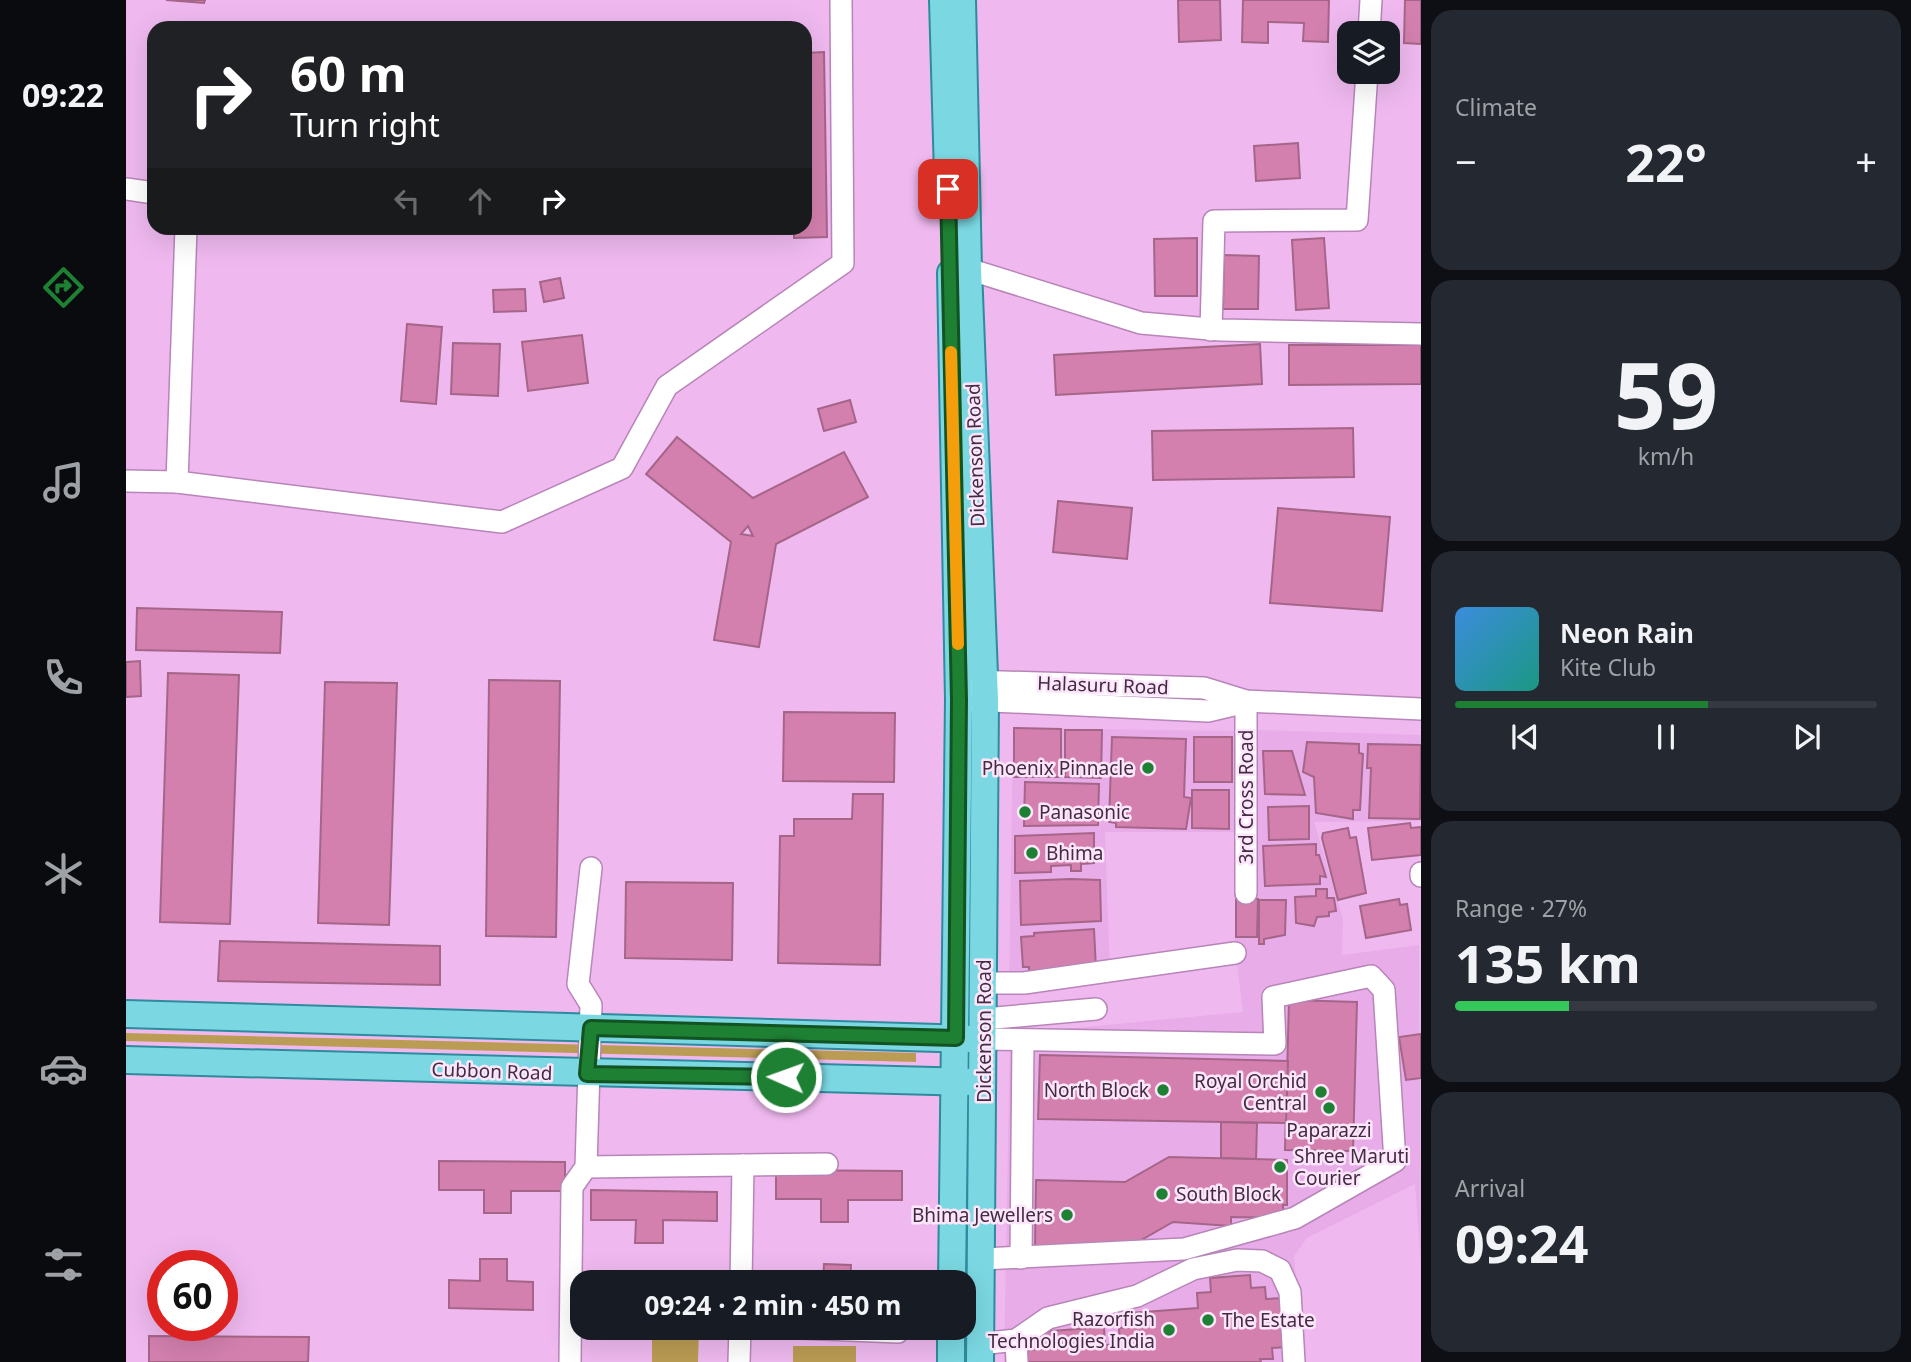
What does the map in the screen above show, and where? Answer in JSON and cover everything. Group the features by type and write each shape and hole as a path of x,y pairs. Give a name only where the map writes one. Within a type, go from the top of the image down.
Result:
{"main road":[{"name":"Dickenson Road","path":"943,0 984,983 983,1259 995,1347"},
{"name":"Dickenson Road","path":"952,1270 956,1038 971,690 968,269 962,0"},
{"path":"126,1014 956,1038 984,1029"},
{"name":"Cubbon Road","path":"126,1060 587,1074 985,1082"},
{"path":"951,1340 951,1362"}],"street":[{"path":"126,481 177,482 502,523 622,468 667,386 843,263 841,0"},
{"path":"1370,21 1371,0"},
{"path":"1211,330 1214,221 1357,220 1366,84"},
{"path":"126,189 147,192"},
{"path":"177,482 186,235"},
{"path":"968,269 1141,323 1211,330 1421,334"},
{"name":"Halasuru Road","path":"971,690 1208,711 1246,701 1421,709"},
{"name":"3rd Cross Road","path":"1246,701 1246,893"},
{"path":"570,1362 572,1187 586,1167 587,1074 592,1005 578,984 591,869"},
{"path":"984,983 1024,984 1235,953"},
{"path":"983,1259 1184,1250 1295,1218 1395,1161 1384,990 1371,976 1273,997 1275,1044 1023,1040 984,1029"},
{"path":"984,1029 1096,1009"},
{"path":"1021,1258 1023,1040"},
{"path":"586,1167 827,1164"},
{"path":"740,1270 743,1165"},
{"path":"1017,1362 995,1347 1048,1318 1137,1296 1194,1269 1237,1260 1262,1261 1280,1270 1290,1292 1294,1362"},
{"path":"739,1362 740,1340"}],"shaded area":[{"path":"1013,728 1237,731 1237,832 1105,832 1110,972 1009,988"},
{"path":"1258,730 1421,735 1421,821 1314,822 1343,919 1342,955 1419,945 1421,1265 1415,1184 1307,1238 1294,1256 1303,1362 1004,1362 1010,1034 1243,1012 1235,949 1236,894 1258,895"},
{"path":"126,1033 916,1053 916,1062 126,1041"},
{"path":"652,1340 699,1340 698,1362 652,1362"},
{"path":"793,1346 856,1346 856,1362 793,1362"}],"building":[{"path":"166,0 205,0 204,3"},
{"path":"1178,0 1220,0 1221,40 1179,42"},
{"path":"1243,0 1329,0 1328,42 1303,41 1304,23 1268,22 1268,43 1242,42"},
{"path":"1405,0 1421,0 1421,44 1404,43"},
{"path":"824,52 827,237 794,238 794,235 812,235 812,53"},
{"path":"1298,143 1300,178 1256,181 1254,146"},
{"path":"1197,238 1197,296 1155,296 1154,239"},
{"path":"1324,238 1329,308 1296,310 1292,240"},
{"path":"1224,255 1259,256 1258,309 1223,309"},
{"path":"560,278 564,298 544,302 540,282"},
{"path":"525,289 526,311 494,312 493,290"},
{"path":"407,324 442,327 436,404 401,401"},
{"path":"582,335 588,383 528,391 522,342"},
{"path":"453,343 500,344 498,396 451,394"},
{"path":"1260,344 1262,384 1056,395 1054,355"},
{"path":"1289,345 1421,345 1421,384 1289,385"},
{"path":"850,400 856,422 824,431 818,409"},
{"path":"1353,428 1354,477 1153,480 1152,431"},
{"path":"677,437 753,498 844,452 868,497 776,544 759,647 714,640 731,542 646,474","holes":["748,526 753,536 741,534"]},
{"path":"1058,501 1132,508 1127,559 1053,552"},
{"path":"1278,508 1390,517 1382,611 1270,603"},
{"path":"137,608 282,612 280,653 136,650"},
{"path":"140,661 141,696 126,697 126,662"},
{"path":"168,673 239,675 230,924 160,922"},
{"path":"489,680 560,681 556,937 486,936"},
{"path":"325,682 397,683 389,925 318,923"},
{"path":"784,712 895,713 894,782 783,781"},
{"path":"1014,728 1061,729 1061,777 1014,777"},
{"path":"1065,730 1102,730 1101,778 1065,777"},
{"name":"Phoenix Pinnacle","path":"1112,737 1186,739 1184,797 1191,798 1186,829 1116,827 1116,823 1109,822"},
{"path":"1194,737 1232,737 1232,782 1194,782"},
{"path":"1307,742 1359,744 1359,753 1363,754 1360,810 1353,810 1353,819 1316,813 1314,777 1303,772"},
{"path":"1368,744 1421,745 1420,819 1369,818 1371,768 1367,768"},
{"path":"1263,751 1292,751 1305,795 1265,794"},
{"path":"1025,782 1099,784 1098,825 1024,826"},
{"path":"1192,790 1229,790 1229,829 1192,828"},
{"path":"853,794 883,794 880,965 778,963 780,836 794,836 794,819 852,819"},
{"path":"1309,806 1309,839 1269,840 1268,807"},
{"path":"1410,823 1411,828 1421,827 1421,855 1372,860 1368,828"},
{"path":"1348,828 1350,838 1356,837 1366,893 1338,900 1322,838 1323,833"},
{"path":"1094,833 1094,863 1081,864 1081,871 1071,871 1071,865 1051,866 1051,872 1015,873 1015,836"},
{"path":"1316,844 1316,855 1319,855 1326,877 1320,876 1320,884 1265,886 1263,846"},
{"path":"1100,880 1101,921 1021,925 1020,881"},
{"path":"626,882 733,883 732,960 625,958"},
{"path":"1316,889 1327,889 1327,898 1334,898 1336,911 1329,912 1329,916 1317,917 1314,926 1296,923 1295,897 1316,896"},
{"path":"1236,899 1258,899 1257,937 1236,937"},
{"path":"1399,899 1400,905 1407,904 1411,930 1366,938 1360,906"},
{"path":"1259,900 1286,900 1285,935 1264,939 1264,944 1259,944"},
{"path":"1094,929 1096,969 1029,977 1029,967 1023,967 1021,937 1034,936 1034,933"},
{"path":"220,941 440,946 440,985 218,981"},
{"name":"Royal Orchid Central","path":"1289,1000 1357,1002 1353,1151 1285,1150"},
{"path":"1421,1034 1421,1078 1406,1080 1399,1037"},
{"name":"North Block","path":"1040,1055 1288,1061 1286,1123 1038,1119"},
{"path":"1221,1122 1257,1123 1256,1159 1221,1158"},
{"name":"South Block","path":"1169,1157 1287,1160 1287,1205 1283,1205 1283,1218 1231,1217 1231,1226 1173,1222 1129,1247 1035,1247 1036,1180 1125,1182"},
{"path":"439,1161 565,1162 565,1191 511,1191 511,1213 484,1213 484,1190 439,1190"},
{"path":"776,1170 902,1171 902,1200 848,1200 848,1222 821,1222 821,1199 776,1199"},
{"path":"591,1190 717,1192 717,1221 663,1220 663,1243 635,1243 636,1220 591,1220"},
{"path":"480,1259 507,1259 507,1281 533,1282 533,1310 449,1308 449,1280 480,1281"},
{"path":"824,1264 851,1265 851,1270 824,1270"},
{"name":"The Estate","path":"1250,1275 1251,1288 1265,1287 1266,1299 1283,1298 1287,1347 1272,1348 1273,1359 1260,1359 1261,1362 1021,1362 1020,1351 1040,1349 1038,1332 1104,1327 1105,1345 1120,1344 1119,1328 1131,1327 1130,1313 1198,1308 1197,1293 1211,1292 1210,1278"},
{"path":"238,1337 309,1337 308,1362 149,1362 149,1341 238,1341"}],"slow traffic":[{"path":"951,352 958,644"}],"place":[{"name":"Phoenix Pinnacle","path":"1148,768"},
{"name":"Panasonic","path":"1025,812"},
{"name":"Bhima","path":"1032,853"},
{"name":"North Block","path":"1163,1090"},
{"name":"Royal Orchid Central","path":"1321,1092"},
{"name":"Paparazzi","path":"1329,1108"},
{"name":"Shree Maruti Courier","path":"1280,1167"},
{"name":"South Block","path":"1162,1194"},
{"name":"Bhima Jewellers","path":"1067,1215"},
{"name":"The Estate","path":"1208,1320"},
{"name":"Razorfish Technologies India","path":"1169,1330"}],"route":[{"path":"786,1077 587,1074 591,1028 956,1038 959,700 951,439 948,189"}]}
